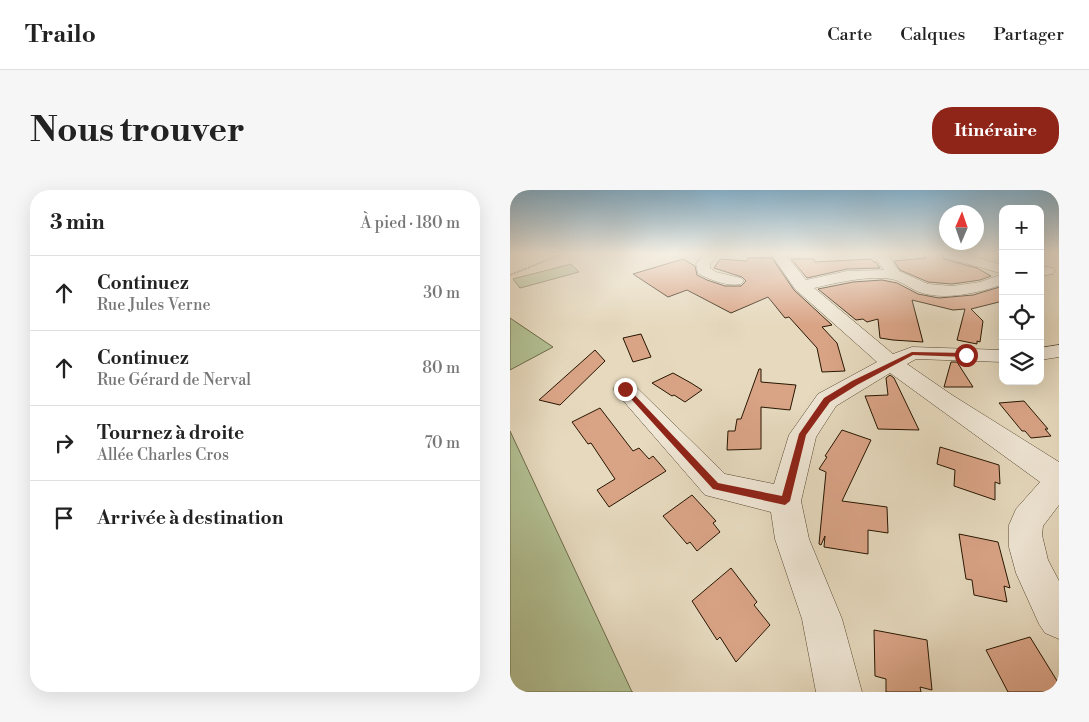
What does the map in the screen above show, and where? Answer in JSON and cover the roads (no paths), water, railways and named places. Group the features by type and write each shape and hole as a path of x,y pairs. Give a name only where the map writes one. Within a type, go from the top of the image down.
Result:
{"street":[{"path":"718,277 736,281"},
{"path":"793,277 862,341 1059,478"},
{"path":"801,286 840,277"},
{"path":"901,277 925,290 952,292 983,286 999,280"},
{"path":"1044,353 1059,351"},
{"path":"839,692 822,618 792,539 785,501 803,434 827,400 892,363 914,353 999,356"},
{"path":"625,389 716,486 785,501"},
{"path":"1059,482 1026,524 1025,533 1031,562 1059,619"}]}
